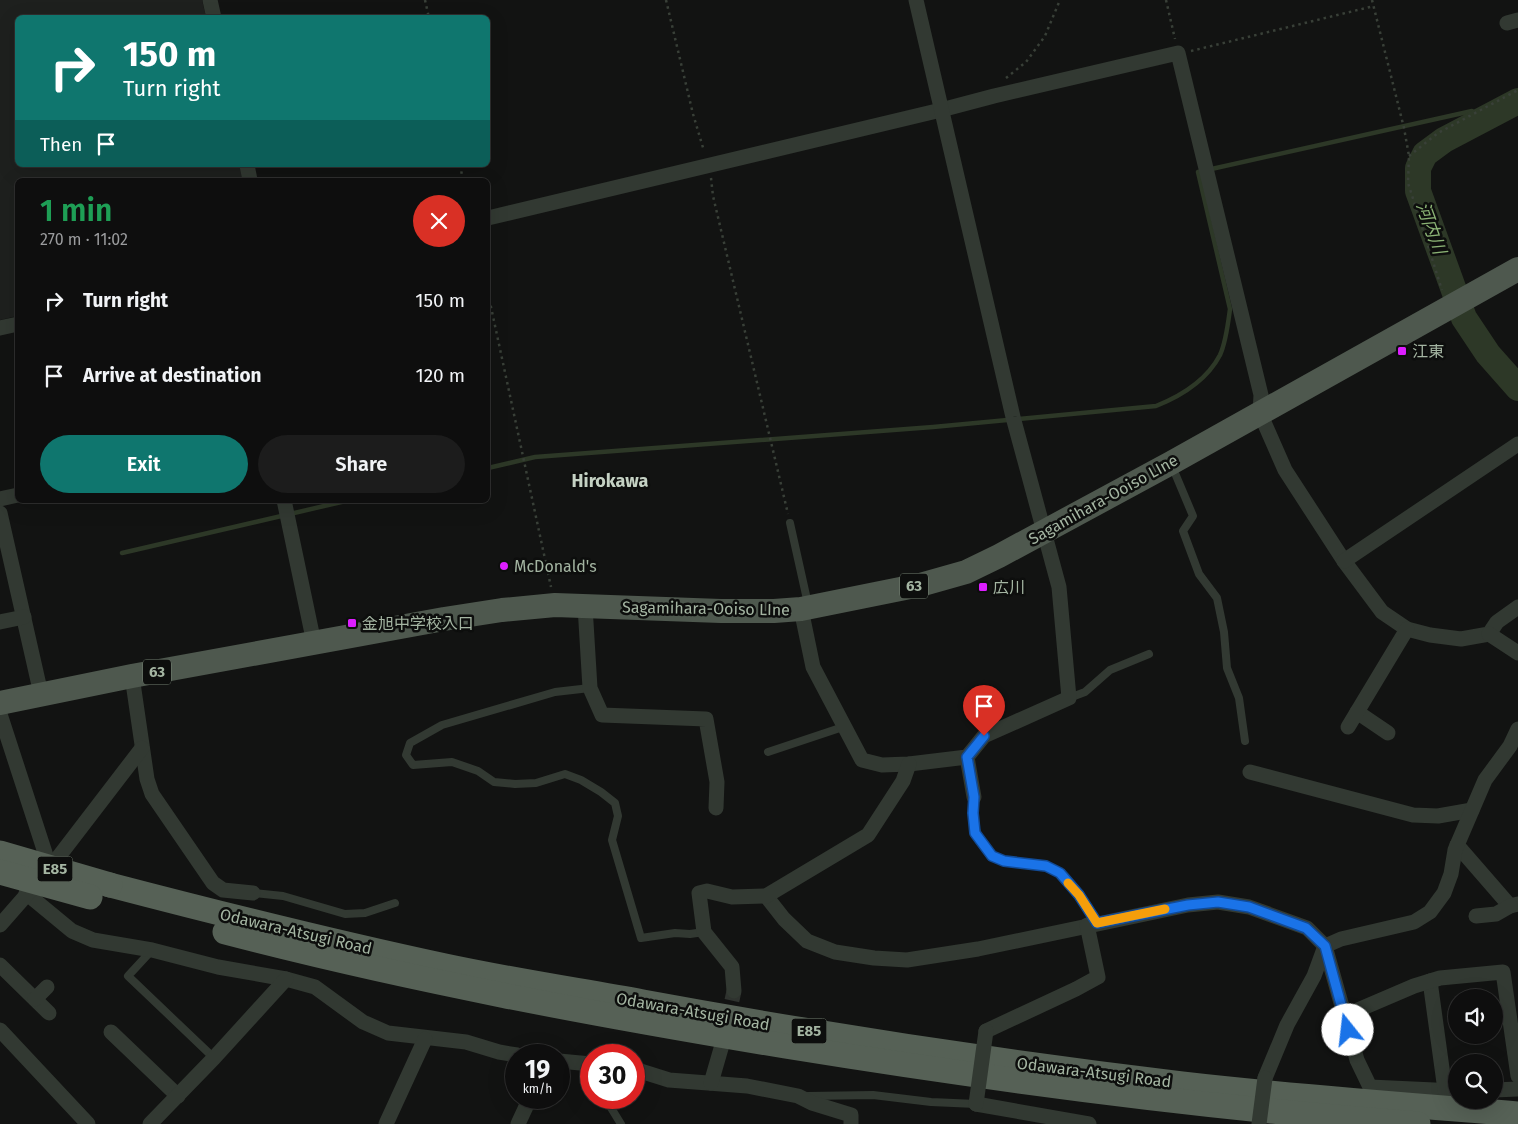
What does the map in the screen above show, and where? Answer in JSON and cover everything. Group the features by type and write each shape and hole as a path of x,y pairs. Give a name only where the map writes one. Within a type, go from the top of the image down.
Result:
{"highway":[{"name":"Odawara-Atsugi Road","path":"0,853 106,893 288,949 436,982 704,1033 961,1074 1183,1102 1418,1124"},
{"name":"Odawara-Atsugi Road","path":"0,872 290,931 449,967 821,1033 963,1055 1185,1084 1376,1103 1518,1114"}],"main road":[{"name":"Sagamihara-Ooiso LIne","path":"0,703 132,676 482,613 555,605 721,612 774,611 805,608 920,585 966,572 1171,463 1518,269"}],"street":[{"path":"210,0 213,15"},
{"path":"805,608 813,667 862,760 882,765 909,764 967,757 984,736 1069,698 1059,587 1013,417 916,0"},
{"path":"490,218 994,96 1178,54 1261,395 1260,413 1285,470 1344,561 1382,612 1408,629 1430,635 1461,639 1489,634 1518,653"},
{"path":"0,328 15,325"},
{"path":"1344,561 1517,447"},
{"path":"0,499 15,496"},
{"path":"285,503 314,643"},
{"path":"0,513 2,535 24,617 41,694"},
{"path":"585,606 590,688 602,715 706,719 717,782 716,808"},
{"path":"1489,634 1497,622 1518,607"},
{"path":"0,622 24,617"},
{"path":"1348,728 1408,629"},
{"path":"132,676 147,779 152,794 213,883 223,890 253,893"},
{"path":"1357,712 1388,733"},
{"path":"0,714 50,868"},
{"path":"1259,1124 1265,1078 1288,1025 1314,976 1325,946 1340,939 1414,922 1430,912 1444,893 1451,874 1457,845 1485,780 1510,746 1518,729"},
{"path":"0,925 26,893 50,868 142,748"},
{"path":"967,757 974,797"},
{"path":"734,991 732,967 704,932 699,894 707,891 732,897 766,896 868,835 903,780 909,764"},
{"path":"1250,772 1413,815 1438,816 1472,810"},
{"path":"1457,845 1514,905 1496,914 1476,916"},
{"path":"26,893 72,931 93,940 152,950 218,967 286,979 315,987 363,1022 388,1033 425,1039 466,1042 505,1053"},
{"path":"766,896 784,919 807,941 835,952 874,958 907,960 978,949 1188,905 1218,902 1249,907 1306,928 1325,946 1357,1060 1370,1087 1448,1090"},
{"path":"1089,1124 976,1104 986,1031 1098,977 1092,924"},
{"path":"0,966 49,1013"},
{"path":"1344,1016 1440,978 1503,972 1518,1076"},
{"path":"150,1124 214,1058 286,979"},
{"path":"1430,981 1448,1079"},
{"path":"35,999 47,987"},
{"path":"0,1030 88,1124"},
{"path":"111,1032 178,1096"},
{"path":"386,1124 425,1039"},
{"path":"711,1083 722,1045"},
{"path":"645,1072 669,1080 747,1086 798,1096 812,1103 851,1115 851,1124"},
{"path":"1503,1090 1518,1089"},
{"path":"518,1124 525,1109"}],"lane":[{"path":"1171,463 1193,516 1182,531 1199,574 1217,598 1224,632 1227,668 1239,698 1245,741"},
{"path":"790,523 805,608"},
{"path":"1069,698 1085,692 1110,670 1148,654"},
{"path":"590,688 555,692 442,726 410,743 406,755 413,765 452,762 478,771 494,782 536,783 565,774 581,780 615,803 618,816 612,840 641,938 675,933 690,934 704,932"},
{"path":"768,752 844,727"},
{"path":"974,797 975,833 992,856 1004,861 1046,866 1060,873 1079,895 1092,924"},
{"path":"253,893 283,896 345,914 365,913 395,903"},
{"path":"152,950 128,976 214,1058"},
{"path":"798,1096 873,1094 931,1102 976,1104"},
{"path":"612,1109 621,1124"}],"path":[{"path":"425,0 428,15"},
{"path":"666,0 693,114 709,166 713,196 790,523"},
{"path":"994,96 1002,82 1026,62 1045,36 1060,0"},
{"path":"1166,0 1178,54 1374,6"},
{"path":"1372,0 1404,126 1409,156 1408,182 1453,305"},
{"path":"1409,156 1438,133 1518,90"},
{"path":"490,302 555,605"}],"shaded area":[{"path":"0,0 202,0 206,15 15,15 15,167 241,167 244,178 15,178 15,316 0,320"}],"waterway":[{"name":"河内川","path":"1518,101 1444,140 1425,154 1418,168 1418,191 1464,318 1488,354 1518,388"},
{"path":"490,468 535,457 933,427 1156,406 1184,392 1208,372 1220,355 1226,333 1230,309 1198,172 1472,111 1483,119"},
{"path":"122,553 337,503"}],"tunnel":[{"path":"727,1023 734,991"}],"slow traffic":[{"path":"1068,883 1079,895 1097,923 1165,909"}],"place":[{"name":"江東","path":"1402,351"},
{"name":"McDonald's","path":"504,566"},
{"name":"広川","path":"983,587"},
{"name":"金旭中学校入口","path":"352,623"}],"district":[{"name":"Hirokawa","path":"610,481"}],"route":[{"path":"984,736 967,757 974,797 975,833 992,856 1004,861 1046,866 1060,873 1079,895 1097,923 1188,905 1218,902 1249,907 1306,928 1325,946 1330,958 1348,1030"}]}
